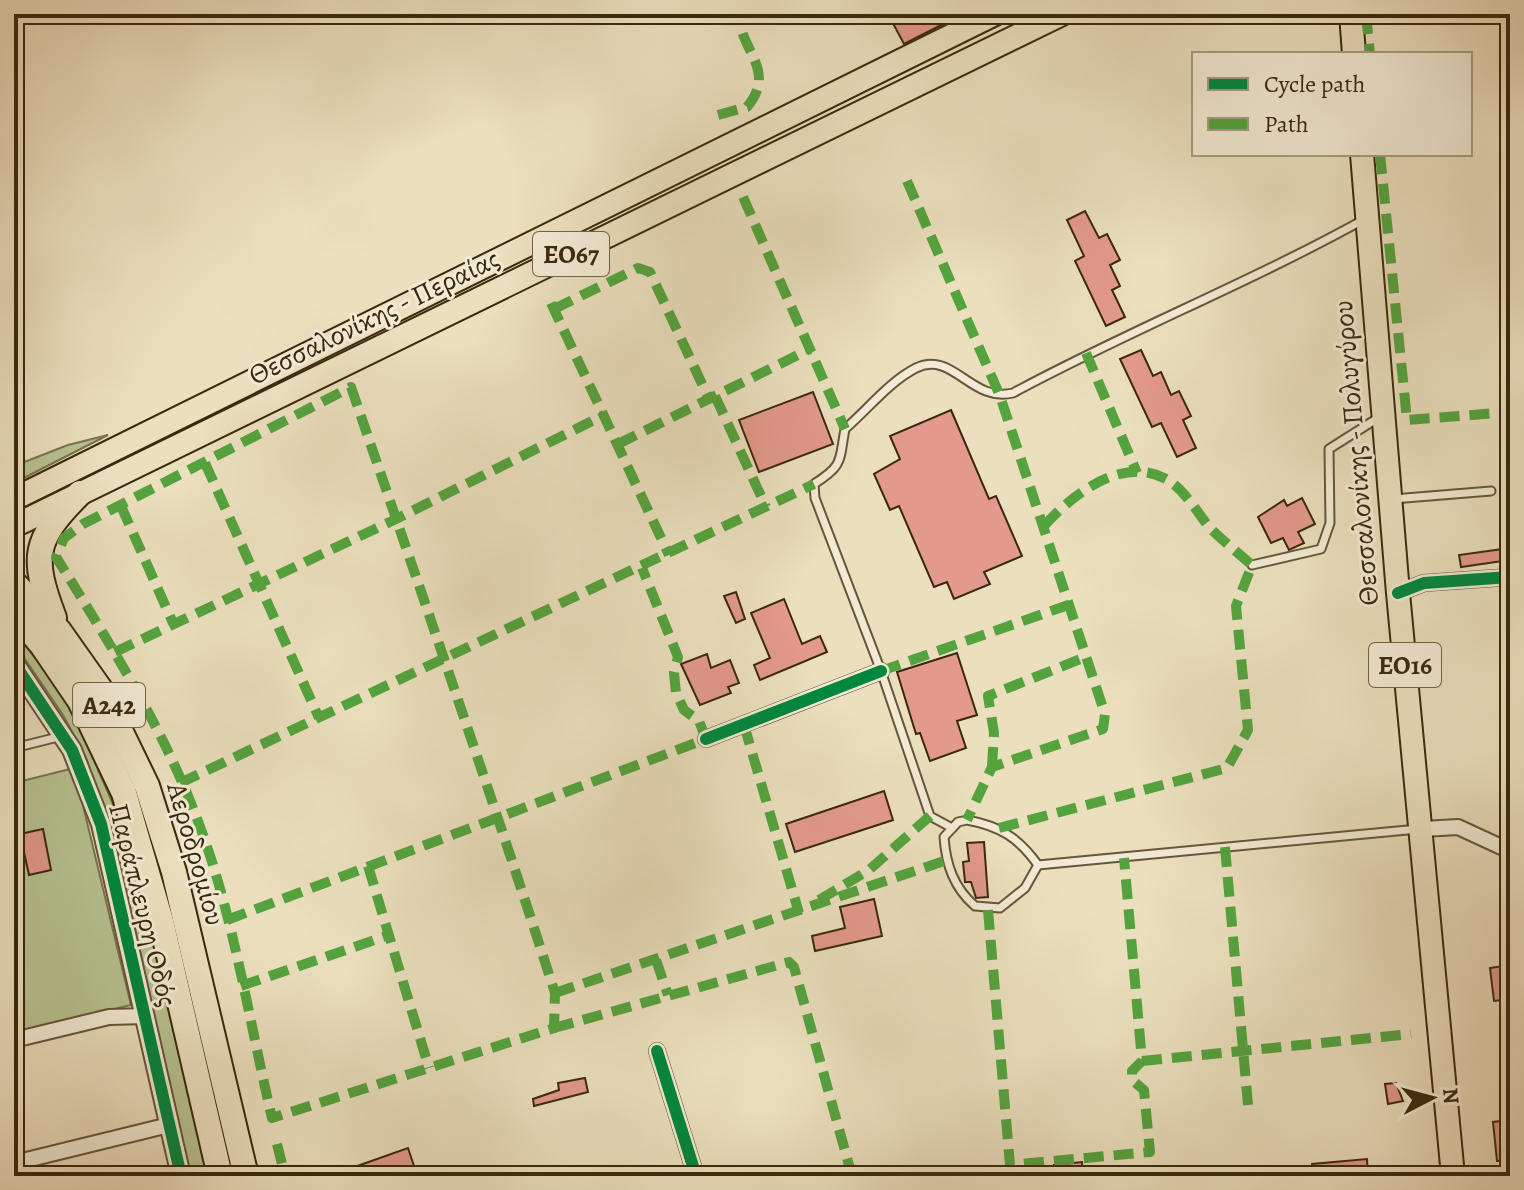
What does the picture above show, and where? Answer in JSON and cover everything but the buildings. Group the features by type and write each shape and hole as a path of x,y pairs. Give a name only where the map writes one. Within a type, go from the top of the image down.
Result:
{"highway":[{"path":"59,631 39,577 40,544 48,527 80,493"},
{"name":"Αεροδρομίου","path":"14,583 59,631 118,722 162,829 246,1176"},
{"name":"Αεροδρομίου","path":"14,612 42,645 80,701 124,793 161,921 220,1176"}],"main road":[{"name":"Θεσσαλονίκης - Περαίας","path":"19,494 995,14"},
{"name":"Θεσσαλονίκης - Περαίας","path":"14,526 1062,14"},
{"path":"1351,14 1354,52"},
{"name":"Θεσσαλονίκης - Πολυγύρου","path":"1362,156 1398,593 1423,829 1453,1176"}],"street":[{"path":"1398,593 1424,583 1510,577"},
{"name":"Παράπλευρη Οδός","path":"14,663 64,736 86,781 101,824 181,1176"},
{"path":"706,739 881,671"},
{"path":"1423,829 1458,827 1510,851"},
{"path":"14,1040 109,1017 146,1016"},
{"path":"657,1051 696,1176"},
{"path":"14,1163 169,1125"}],"lane":[{"path":"952,828 930,816 881,671 813,491 814,484 833,472 842,457 845,429 918,367 935,364 950,367 980,390 1000,396 1013,393 1086,353 1309,250 1367,218"},
{"path":"1252,565 1321,549 1330,523 1329,449 1383,414"},
{"path":"1390,500 1491,491"},
{"path":"14,748 64,736"},
{"path":"967,820 999,828 1024,846 1038,865 1025,888 1009,903 988,910 975,906 958,889 947,860 944,837 952,828 967,820"},
{"path":"1038,865 1423,829"}],"green space":[{"path":"108,435 14,483 14,466 68,445"},
{"path":"14,631 59,689 77,721 128,839 211,1176 189,1176 110,836 86,758 63,715 14,643"},
{"path":"74,768 131,1005 14,1033 14,783"}],"marked path":[{"path":"718,115 747,107 756,94 759,82 739,14"},
{"path":"1366,14 1370,52"},
{"path":"1380,156 1407,420 1510,412"},
{"path":"907,181 1000,396 1105,714 1103,729 992,767 967,820"},
{"path":"743,197 845,429"},
{"path":"554,309 638,268 650,272 709,399"},
{"path":"551,303 669,555"},
{"path":"618,444 810,349"},
{"path":"1086,353 1137,473"},
{"path":"351,387 555,993 554,1028 272,1118 231,932 199,824 152,720 56,557 64,538 83,524 351,387"},
{"path":"715,396 766,507"},
{"path":"115,652 396,519 604,415"},
{"path":"205,463 319,718"},
{"path":"999,828 1227,768 1248,730 1236,606 1252,565 1210,528 1178,488 1164,478 1147,473 1130,472 1114,476 1082,492 1044,526"},
{"path":"180,783 814,484"},
{"path":"121,506 173,623"},
{"path":"227,920 706,739 699,721 684,710 676,693 674,673 678,657 642,568"},
{"path":"881,671 1071,604"},
{"path":"992,767 994,733 988,696 1088,656"},
{"path":"744,725 799,913"},
{"path":"819,900 869,870 930,816"},
{"path":"1225,847 1248,1105"},
{"path":"988,910 1010,1165 1150,1152 1144,1090 1132,1080 1132,1071 1142,1061 1124,858"},
{"path":"555,993 947,860"},
{"path":"368,866 429,1068"},
{"path":"241,986 389,935"},
{"path":"656,960 668,995"},
{"path":"554,1028 789,962 794,967 852,1176"},
{"path":"1142,1061 1411,1034"},
{"path":"277,1144 285,1176"}],"cycle path":[{"path":"1398,593 1424,583 1510,577"},
{"path":"14,663 72,750 101,824 181,1176"},
{"path":"706,739 881,671"},
{"path":"657,1051 696,1176"}]}
